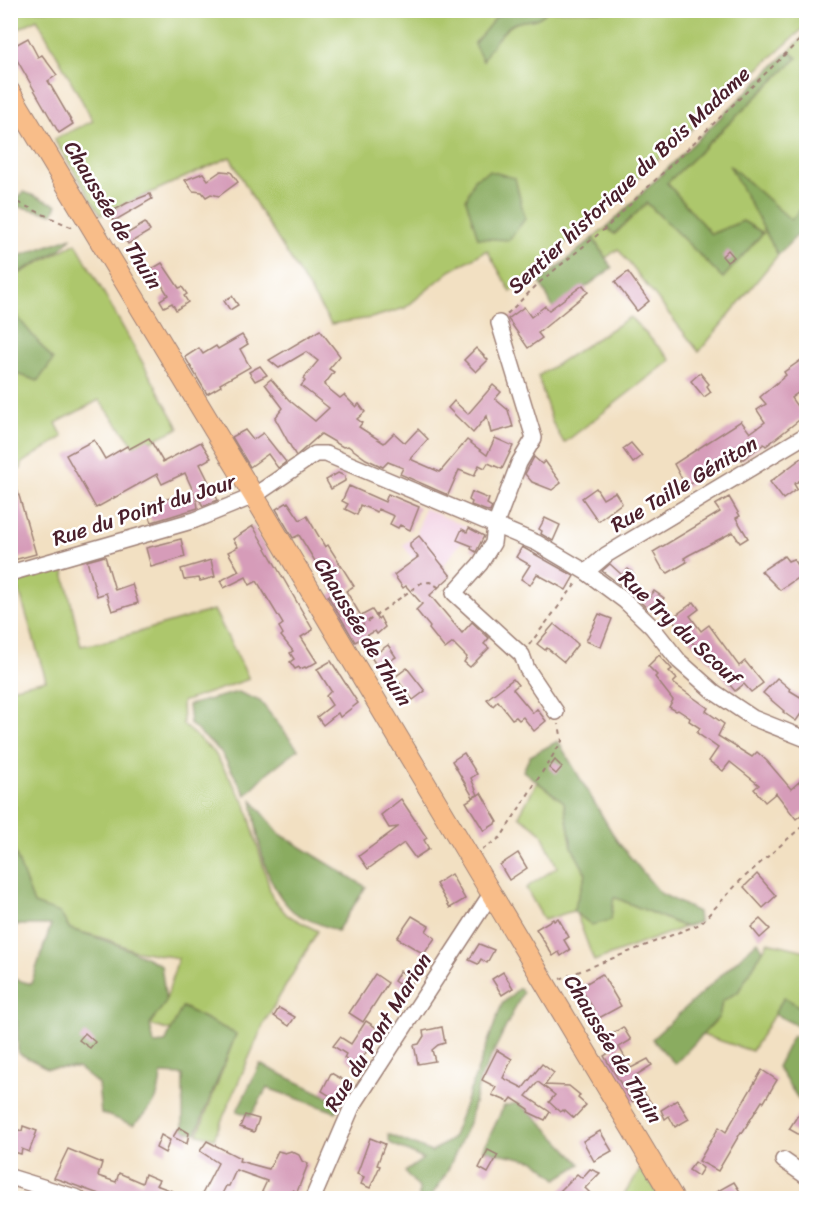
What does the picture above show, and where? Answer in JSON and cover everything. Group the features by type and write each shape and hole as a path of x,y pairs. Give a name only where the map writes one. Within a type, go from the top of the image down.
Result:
{"main road":[{"name":"Chaussée de Thuin","path":"10,92 673,1198"}],"street":[{"path":"499,323 534,438 519,463 495,526 493,543 480,564 454,593 522,655 526,669 556,712"},
{"name":"Rue Taille Géniton","path":"586,572 606,555 807,435"},
{"name":"Rue Try du Scouf","path":"254,496 315,454 326,454 537,543 586,572 625,601 652,627 679,661 714,692 753,718 807,740"},
{"name":"Rue du Point du Jour","path":"10,573 195,520 254,496"},
{"name":"Rue du Pont Marion","path":"313,1198 352,1107 491,894"},
{"path":"783,1160 807,1176"},
{"path":"10,1176 78,1198"}],"path":[{"name":"Sentier historique du Bois Madame","path":"499,323 540,282 607,227 807,34"},
{"path":"10,200 100,240"},
{"path":"522,655 586,572"},
{"path":"341,641 425,581 454,593"},
{"path":"470,859 501,837 562,741 556,712"},
{"path":"546,984 700,924 741,879 807,824"}],"shaded area":[{"path":"424,508 467,527 460,544 444,565 428,580 403,545 417,534"}],"green space":[{"path":"11,10 508,11 496,17 488,49 512,25 538,18 547,11 771,10 806,16 805,27 511,292 487,250 450,271 405,308 371,318 331,324 259,209 230,157 101,215 54,139 93,121 37,19 11,33"},
{"path":"508,11 547,11 539,18 517,22 509,27 488,51 483,61 474,44 496,17"},
{"path":"806,34 806,203 791,221 730,166 778,255 699,352 618,249 606,258 593,238 607,227 615,234 647,203 723,278 763,233 743,221 711,234 667,183 797,58 789,51"},
{"path":"789,51 797,58 667,183 711,234 743,221 763,233 723,278 647,203 614,234 607,227"},
{"path":"729,165 791,220 806,203 806,226 778,255"},
{"path":"489,171 515,178 525,219 509,240 478,238 466,200 474,179"},
{"path":"24,192 57,205 53,214 11,205"},
{"path":"72,237 60,250 11,277 11,259"},
{"path":"593,238 612,268 554,310 540,282"},
{"path":"76,243 179,428 136,448 99,400 56,423 63,437 22,463 21,469 11,473 11,278"},
{"path":"11,309 53,360 38,381 11,372"},
{"path":"630,317 671,360 564,443 552,422 538,376"},
{"path":"62,563 81,646 104,642 214,610 249,679 182,702 183,725 214,752 246,805 272,897 287,915 318,931 265,1021 214,1138 198,1134 236,1034 183,1007 171,1031 150,1025 166,1000 178,958 133,950 106,939 70,929 59,913 34,904 12,841 10,828 15,807 10,805 10,688 46,680 15,577"},
{"path":"238,692 260,701 298,749 267,773 246,795 221,752 190,724 188,705"},
{"path":"558,741 617,841 660,893 698,912 699,922 685,927 614,897 611,920 592,925 573,911 586,874 572,847 564,802 523,771 530,756"},
{"path":"537,782 564,802 572,847 586,874 573,911 544,920 526,888 557,867 541,832 519,816"},
{"path":"252,800 280,834 366,887 337,931 294,912 275,888 264,860"},
{"path":"10,839 34,904 60,913 70,929 116,944 161,965 166,1002 150,1024 154,1044 165,1043 182,1007 236,1034 196,1133 183,1131 183,1075 161,1074 157,1098 133,1125 101,1113 98,1084 78,1068 47,1068 18,1053 17,1021 11,1019 11,978 31,984 51,925 11,925"},
{"path":"614,897 685,927 594,961 576,913 592,925"},
{"path":"758,941 763,950 738,992 722,1001 719,1017 675,1064 652,1039"},
{"path":"768,942 806,951 806,1011 784,998 752,1051 702,1035 719,1017 722,1001 738,992"},
{"path":"519,988 523,992 480,1079 469,1123 446,1174 430,1198 419,1198 419,1188 405,1172 423,1159 390,1143 388,1134 431,1152 452,1139 502,1004"},
{"path":"784,997 806,1011 806,1030 774,1014"},
{"path":"793,1035 806,1044 806,1100 799,1100 777,1067"},
{"path":"260,1064 341,1103 336,1112 267,1088 251,1116 237,1111"},
{"path":"517,1103 536,1117 581,1164 557,1179 536,1161 483,1150 504,1106"},
{"path":"643,1165 659,1198 622,1198"}],"building":[{"path":"28,38 38,57 42,55 57,75 48,81 73,124 59,133 17,60 10,64 10,48"},
{"path":"221,171 231,172 238,182 219,196 211,194 206,197 202,192 193,191 185,180 203,173 208,180"},
{"path":"150,194 152,199 114,221 109,213 127,203"},
{"path":"145,223 150,231 128,244 123,236"},
{"path":"728,250 734,257 727,262 722,256"},
{"path":"162,263 179,288 182,287 187,294 184,296 188,302 176,310 172,303 164,307 160,300 168,295 160,282 156,284 153,279 150,281 145,273"},
{"path":"628,272 649,301 637,311 615,282"},
{"path":"583,285 588,292 538,333 542,338 528,348 508,319 524,307 531,317 545,306 549,310"},
{"path":"232,296 238,305 230,310 224,301"},
{"path":"320,330 340,356 329,369 334,372 324,385 340,398 344,395 356,407 359,404 365,412 357,419 362,423 359,427 384,443 394,433 405,443 418,429 428,439 410,459 440,472 467,440 487,455 495,438 513,446 502,469 488,463 485,468 479,465 474,476 459,470 448,495 400,474 403,468 388,462 383,467 366,459 348,446 343,447 321,434 296,456 275,418 283,408 265,384 271,379 289,400 315,421 329,408 301,386 305,381 303,379 318,361 306,352 279,368 269,360"},
{"path":"242,335 248,344 240,349 250,367 207,394 185,357 199,348 203,354 216,346 218,349"},
{"path":"476,348 488,360 476,372 464,360"},
{"path":"807,356 807,386 791,398 803,417 766,446 764,444 742,460 737,453 686,487 674,464 741,421 750,433 765,422 757,410 766,404 760,397 786,375 784,372"},
{"path":"260,366 267,375 255,381 249,372"},
{"path":"700,373 709,384 707,386 711,392 704,397 691,381"},
{"path":"493,385 501,392 495,399 508,410 513,427 491,433 487,416 473,433 448,408 454,401 468,414"},
{"path":"245,430 253,440 263,433 286,462 278,468 268,454 250,467 232,437"},
{"path":"149,438 163,462 201,442 211,458 200,464 218,500 203,506 196,494 198,508 152,522 148,513 154,511 152,502 194,493 185,473 162,484 157,474 96,508 66,455 94,440 105,459 127,446 129,449"},
{"path":"631,443 642,456 633,463 623,449"},
{"path":"534,457 542,464 545,461 561,483 552,490 532,482 525,474"},
{"path":"803,457 807,462 807,476 794,484 797,489 783,499 770,482"},
{"path":"338,473 345,476 345,481 331,489 326,480"},
{"path":"10,475 13,475 36,554 10,561"},
{"path":"349,486 385,502 388,494 419,507 410,530 400,525 398,528 390,524 394,516 378,509 377,512 360,505 357,515 345,509 348,504 342,501"},
{"path":"596,488 603,499 615,492 622,503 598,521 582,498"},
{"path":"472,492 489,499 487,504 492,507 490,512 471,505 472,502 469,500"},
{"path":"729,497 740,516 736,518 748,538 740,543 733,532 684,558 687,562 668,573 662,568 653,552 720,512 715,505"},
{"path":"288,502 300,520 307,516 325,547 328,545 354,586 346,591 361,616 372,610 378,619 380,617 385,627 377,634 375,631 355,642 328,596 334,592 299,535 293,538 276,509"},
{"path":"545,518 560,525 553,541 541,534 542,531 539,529"},
{"path":"253,526 313,630 301,637 317,662 306,668 295,669 290,662 294,659 290,653 293,651 281,636 283,634 279,627 283,624 257,581 250,585 246,577 224,588 220,581 239,571 228,552 238,547 233,539"},
{"path":"469,528 484,536 476,552 471,549 472,546 457,540 462,529 467,532"},
{"path":"419,536 451,576 430,595 462,633 472,622 489,638 484,644 489,648 470,667 464,662 467,657 453,643 445,649 416,610 422,604 406,586 403,588 394,575 418,557 410,547 410,543"},
{"path":"181,539 185,557 151,567 146,548"},
{"path":"522,547 574,576 566,590 537,574 530,585 521,579 530,565 516,557"},
{"path":"105,556 115,590 132,584 138,603 112,611 106,593 97,596 87,561"},
{"path":"784,556 788,561 793,559 803,574 780,590 761,571"},
{"path":"211,560 215,577 200,581 199,578 184,580 181,569"},
{"path":"610,564 622,575 628,569 634,574 630,580 635,585 633,586 650,597 654,591 664,598 657,608 651,604 648,609 602,571"},
{"path":"694,602 699,609 690,616 701,631 709,625 739,666 745,661 763,683 751,692 744,684 735,691 703,653 701,654 683,630 681,632 672,618"},
{"path":"599,614 612,619 601,647 586,641"},
{"path":"554,624 578,644 564,662 547,648 545,650 537,644"},
{"path":"388,645 396,657 378,668 371,657"},
{"path":"659,655 672,669 669,671 677,679 673,683 708,708 706,711 724,724 718,736 752,757 757,752 791,789 807,775 807,810 796,819 776,793 765,802 754,789 759,785 730,762 723,771 709,761 718,748 697,733 700,728 689,721 690,718 669,707 673,700 655,677 657,675 648,666"},
{"path":"331,661 358,703 340,717 338,713 323,725 317,717 332,705 326,696 331,691 317,669"},
{"path":"407,668 425,691 413,700 395,677"},
{"path":"777,678 789,690 807,701 807,705 796,721 763,693"},
{"path":"513,679 518,685 513,689 533,713 537,709 546,721 534,731 523,717 519,720 516,717 512,719 498,701 493,706 487,699"},
{"path":"464,753 477,774 471,778 478,795 473,797 452,761"},
{"path":"555,760 562,767 556,774 549,768"},
{"path":"481,793 498,822 484,831 466,802"},
{"path":"401,799 427,838 424,840 429,849 415,858 404,843 368,869 359,856 398,827 389,828 381,815"},
{"path":"518,853 527,868 509,880 500,865"},
{"path":"451,874 465,899 450,908 436,884"},
{"path":"757,874 776,896 763,908 744,887"},
{"path":"412,916 429,926 426,931 435,938 424,954 397,938"},
{"path":"558,918 569,937 564,940 570,950 561,956 559,952 553,956 536,929"},
{"path":"760,919 770,929 760,938 751,927"},
{"path":"479,944 494,950 487,963 481,959 478,964 469,960"},
{"path":"400,971 414,980 407,990 394,981"},
{"path":"503,972 513,988 502,995 492,979"},
{"path":"375,974 388,983 363,1022 349,1013"},
{"path":"602,974 621,1006 599,1018 580,987"},
{"path":"279,1008 295,1017 289,1026 274,1016"},
{"path":"366,1021 380,1030 357,1067 344,1058 346,1054 333,1046 340,1037 351,1044"},
{"path":"442,1027 445,1043 432,1050 435,1061 418,1064 414,1045 419,1044 424,1036 423,1031"},
{"path":"623,1027 631,1040 619,1047 631,1068 648,1059 652,1065 633,1077 656,1110 637,1099 632,1102 604,1056 615,1049 607,1037"},
{"path":"85,1033 95,1042 90,1048 79,1040"},
{"path":"497,1050 512,1059 503,1078 523,1088 542,1064 554,1073 545,1085 569,1086 580,1095 578,1098 586,1105 574,1118 565,1110 560,1112 549,1102 555,1095 538,1082 526,1096 550,1112 545,1120 528,1112 529,1109 512,1098 509,1102 492,1095 496,1087 482,1080"},
{"path":"762,1070 777,1080 764,1102 762,1101 741,1132 718,1171 699,1161 719,1127 726,1132"},
{"path":"331,1073 345,1081 335,1099 322,1091"},
{"path":"677,1100 689,1119 675,1127 669,1116 665,1119 661,1110"},
{"path":"245,1115 259,1119 254,1132 240,1127"},
{"path":"798,1115 807,1120 807,1139 789,1129"},
{"path":"23,1126 37,1131 29,1152 22,1149 21,1154 10,1151 10,1141 15,1129 22,1131"},
{"path":"179,1127 189,1133 187,1144 173,1137"},
{"path":"600,1131 612,1151 594,1161 583,1141"},
{"path":"161,1135 170,1140 165,1153 156,1148"},
{"path":"370,1138 385,1144 377,1165 380,1166 370,1188 361,1184 364,1177 357,1174"},
{"path":"207,1141 240,1158 239,1161 269,1169 278,1151 285,1153 291,1151 308,1164 297,1192 293,1190 290,1198 259,1198 267,1181 236,1170 229,1186 226,1186 220,1198 200,1198 218,1163 200,1151"},
{"path":"68,1149 102,1163 98,1176 116,1182 119,1173 142,1183 145,1174 159,1180 156,1185 191,1198 110,1198 54,1178"},
{"path":"488,1150 498,1155 488,1173 479,1168"},
{"path":"695,1162 703,1168 698,1176 689,1170"},
{"path":"590,1169 600,1173 585,1188 595,1198 553,1198 577,1174 582,1178"},
{"path":"734,1182 744,1198 720,1198 716,1192"}]}
